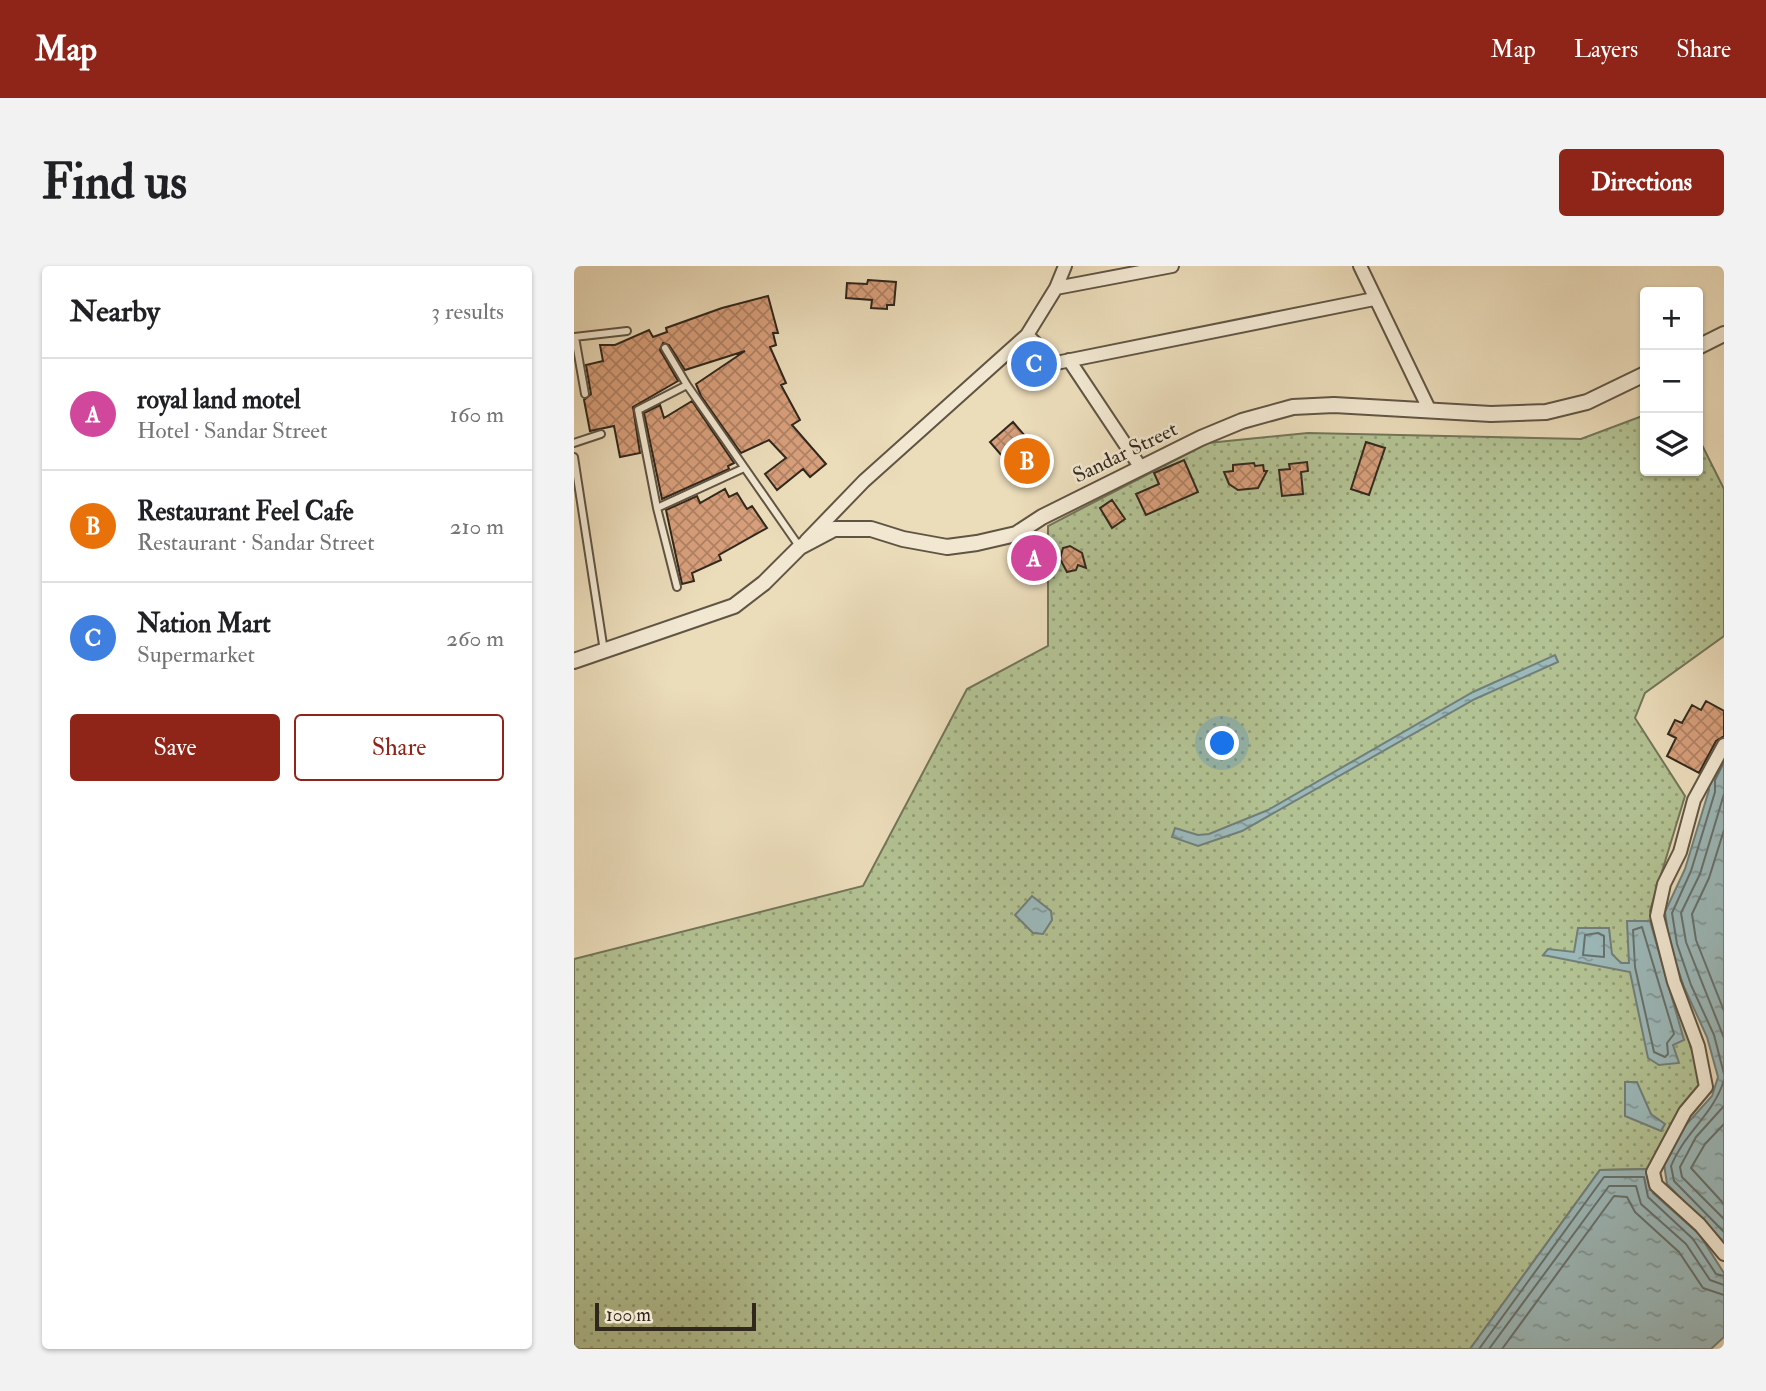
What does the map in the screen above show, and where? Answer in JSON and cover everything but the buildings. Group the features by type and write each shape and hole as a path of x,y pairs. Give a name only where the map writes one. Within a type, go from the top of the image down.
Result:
{"street":[{"path":"800,547 864,481 1027,335 1056,288 1065,266"},
{"path":"1056,288 1172,266"},
{"path":"1360,266 1429,409"},
{"path":"1027,335 1056,363 1374,299"},
{"path":"1703,344 1724,334"},
{"path":"1069,360 1141,468"},
{"name":"Sandar Street","path":"574,661 604,653 734,606 764,583 800,547 834,529 871,529 903,539 947,547 1016,534 1042,517 1242,421 1293,407 1334,405 1491,414 1546,412 1587,402 1640,376"},
{"path":"1724,745 1694,800 1689,823 1664,884 1657,916 1674,982 1698,1046 1706,1087 1685,1112 1653,1172 1656,1185 1700,1225 1724,1254"}],"lane":[{"path":"585,394 575,337 627,331"},
{"path":"665,348 687,385 800,547"},
{"path":"677,587 657,508 638,410 687,385"},
{"path":"574,443 601,434"},
{"path":"574,457 604,653"},
{"path":"657,508 744,468"}],"green space":[{"path":"1640,417 1640,476 1703,476 1703,447 1724,489 1724,636 1645,693 1635,718 1685,796 1650,911 1702,1084 1652,1169 1600,1170 1470,1349 574,1349 574,959 863,886 967,689 1048,646 1048,526 1208,443 1308,433 1581,439"}],"water":[{"path":"1555,655 1558,662 1475,699 1242,831 1198,846 1172,837 1175,828 1198,835 1209,834 1268,810 1473,692"},
{"path":"1724,747 1724,1242 1667,1184 1664,1164 1684,1127 1712,1096 1718,1077 1707,1037 1684,987 1670,946 1665,912 1685,869 1709,790 1708,778"},
{"path":"1032,896 1051,911 1052,920 1043,934 1033,933 1015,915"},
{"path":"1627,921 1650,921 1684,1040 1673,1045 1679,1063 1659,1065 1648,1058 1630,972 1543,955 1548,949 1574,952 1578,928 1609,928 1612,954 1621,963 1629,963"},
{"path":"1625,1082 1637,1082 1651,1114 1665,1124 1661,1131 1625,1116"},
{"path":"1652,1169 1653,1193 1699,1234 1724,1273 1724,1337 1711,1349 1470,1349 1600,1170"}],"place":[{"name":"Nation Mart","path":"1034,364"},
{"name":"Restaurant Feel Cafe","path":"1027,461"},
{"name":"royal land motel","path":"1034,558"}]}
